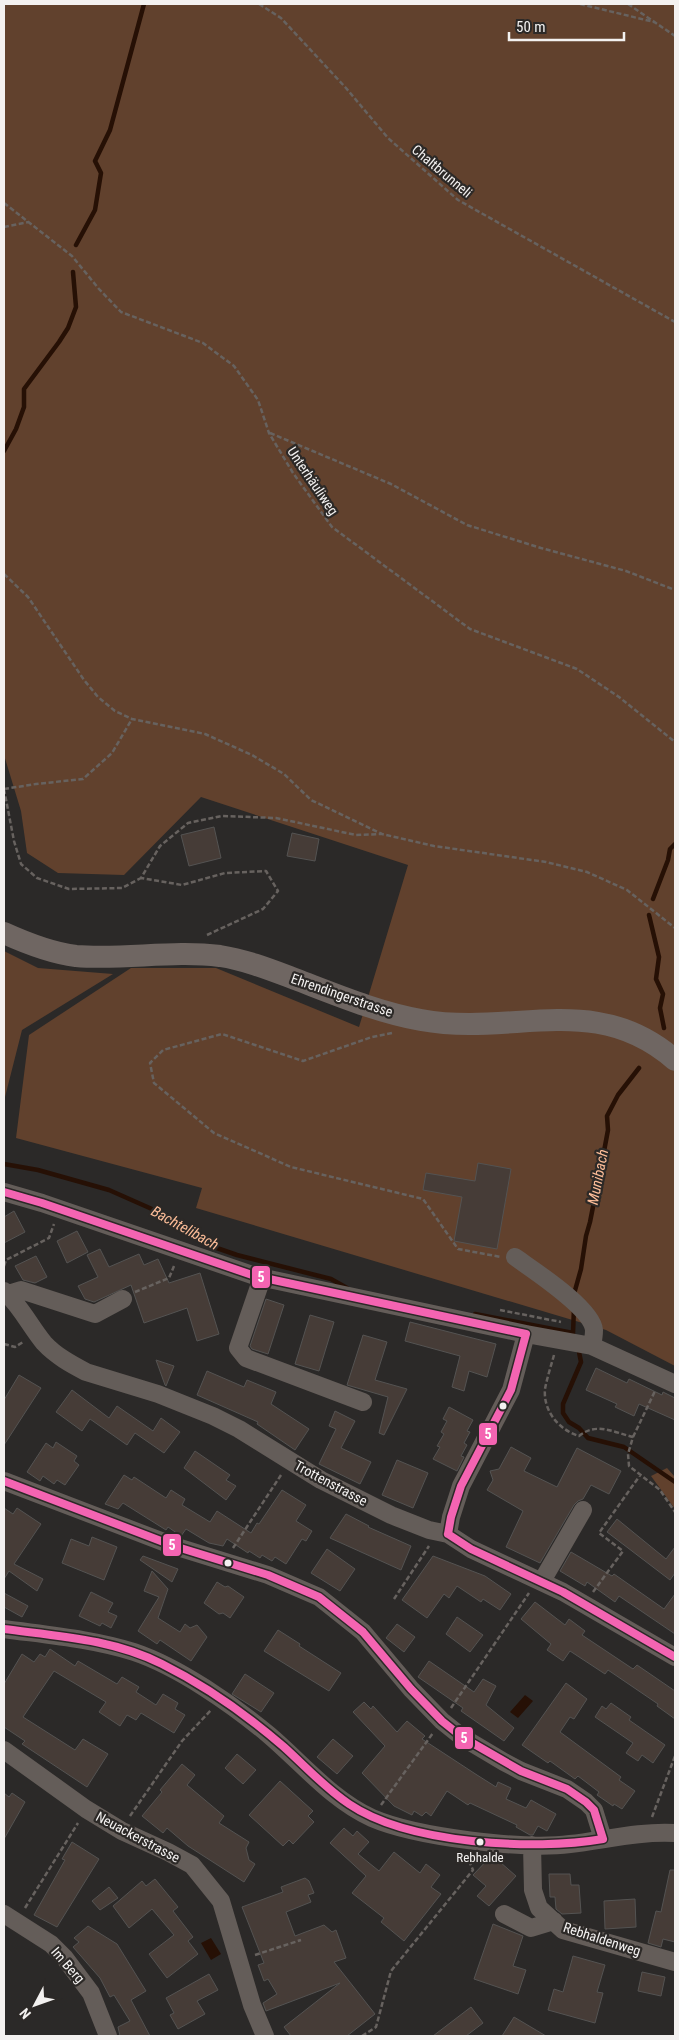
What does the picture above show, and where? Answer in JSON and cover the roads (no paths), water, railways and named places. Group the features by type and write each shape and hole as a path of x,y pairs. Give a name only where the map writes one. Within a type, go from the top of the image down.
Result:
{"main road":[{"name":"Ehrendingerstrasse","path":"4,933 49,950 74,956 196,954 221,956 260,966 374,1009 424,1021 474,1025 569,1019 608,1024 646,1038 675,1060"}],"street":[{"path":"4,1192 60,1209 262,1278 526,1334 592,1346 668,1381"},
{"path":"515,1257 568,1296 583,1312 594,1328 592,1346"},
{"path":"262,1278 238,1342 238,1348 246,1358 363,1402"},
{"path":"6,1292 21,1290 95,1314 123,1299"},
{"name":"Trottenstrasse","path":"6,1292 45,1344 74,1366 86,1372 181,1402 213,1416 239,1429 321,1480 391,1515 430,1530 448,1534 470,1549 537,1585 585,1604 675,1657"},
{"path":"448,1534 451,1517 461,1486 511,1390 526,1334"},
{"path":"4,1480 174,1546 268,1574 319,1597 363,1632 411,1689 442,1721 504,1762 566,1789 586,1802 594,1810 603,1839"},
{"path":"537,1585 583,1510"},
{"path":"4,1629 104,1645 135,1652 161,1663 219,1698 252,1721 286,1749 331,1791 358,1810 406,1829 480,1841 532,1845 568,1845 650,1832 675,1833"},
{"name":"Neuackerstrasse","path":"4,1750 86,1809 122,1831 192,1865 221,1901 252,2005 265,2036"},
{"name":"Rebhaldenweg","path":"532,1845 532,1890 539,1908 563,1930 675,1962"},
{"name":"Im Berg","path":"12,1914 51,1944 64,1957 91,1993 108,2036"},
{"path":"504,1914 531,1928 554,1922"}],"waterway":[{"path":"76,245 95,210 101,173 95,161 110,130 144,4"},
{"path":"4,451 16,429 24,407 24,389 68,328 76,307 73,272"},
{"name":"Munibach","path":"653,899 668,860 670,849 675,844"},
{"name":"Munibach","path":"649,915 659,957 656,979 663,994 660,1008 664,1028"},
{"name":"Munibach","path":"574,1294 581,1269 608,1130 607,1116 618,1095 639,1068"},
{"name":"Bachtelibach","path":"4,1164 38,1170 109,1190 170,1217 211,1246 237,1255 331,1279 347,1288"},
{"name":"Bachtelibach","path":"475,1314 573,1333 574,1308"},
{"name":"Bachtelibach","path":"579,1352 581,1362 563,1404 563,1413 569,1422 579,1428 588,1438 624,1447 675,1482"}],"place":[{"name":"Rebhalde","path":"480,1842"}]}
